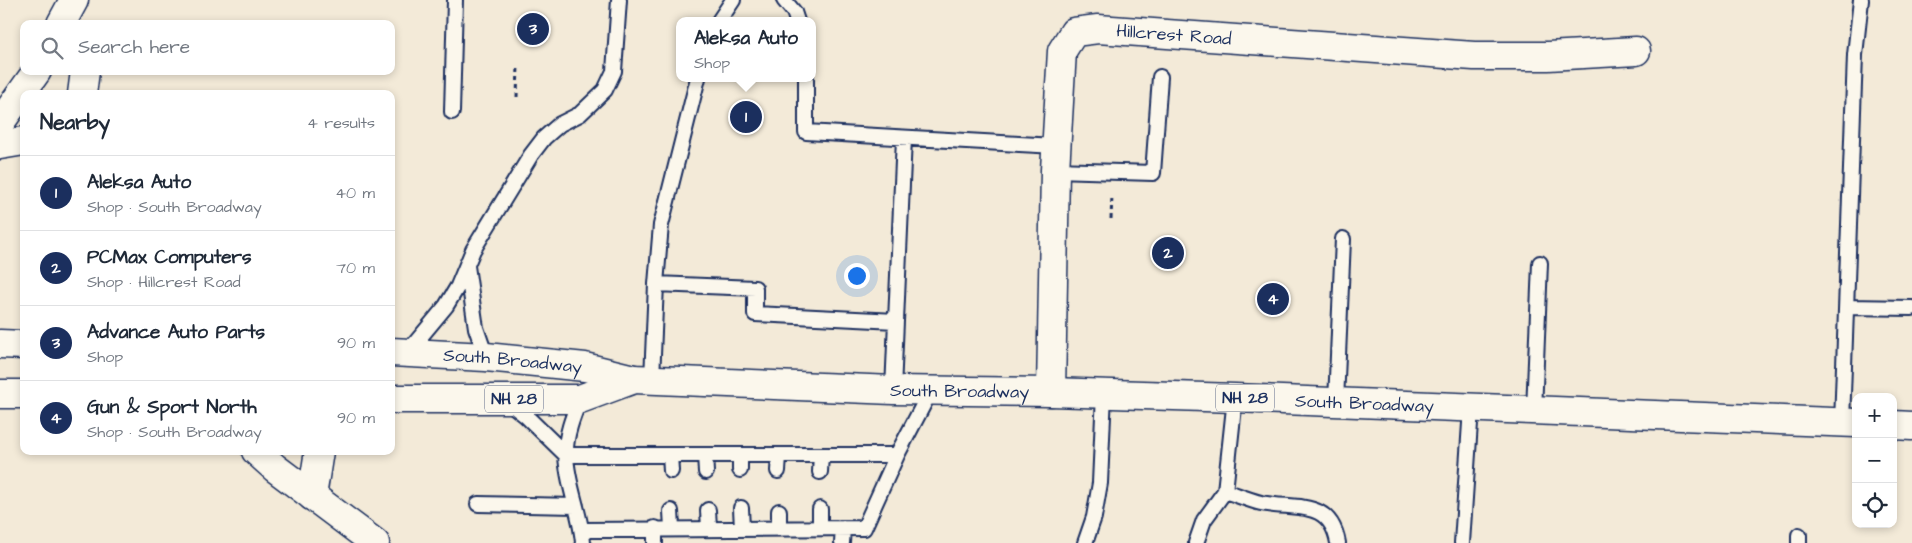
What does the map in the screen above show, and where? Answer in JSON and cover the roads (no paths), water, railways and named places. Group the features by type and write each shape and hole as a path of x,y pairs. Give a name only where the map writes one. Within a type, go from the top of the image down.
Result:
{"main road":[{"path":"63,20 74,0"},
{"path":"86,0 86,20"},
{"name":"Hillcrest Road","path":"1051,392 1056,158 1062,51 1074,32 1098,29 1474,56 1548,56 1636,51"},
{"path":"23,90 34,75"},
{"path":"83,90 84,75"},
{"path":"0,123 20,95"},
{"path":"0,145 20,142"},
{"path":"0,344 20,345"},
{"name":"South Broadway","path":"399,353 486,357 585,367 643,379 893,390 1051,392 1235,398 1849,423"},
{"name":"South Broadway","path":"395,399 580,399 643,379"},
{"path":"0,394 20,394"},
{"path":"1897,425 1912,426"},
{"path":"261,455 372,542"},
{"path":"312,496 318,455"}],"lane":[{"path":"452,112 455,0"},
{"path":"399,353 446,306 478,242 531,154 544,138 560,124 580,114 605,90 614,71 618,0"},
{"path":"722,17 733,0"},
{"path":"784,0 796,17"},
{"path":"1849,423 1847,307 1855,55 1861,0"},
{"path":"806,82 806,132 904,138 1153,173 1160,77"},
{"path":"643,379 656,284 661,225 697,82"},
{"path":"893,390 904,138"},
{"path":"1336,402 1343,238"},
{"path":"1534,410 1540,263"},
{"path":"467,266 476,328 486,357"},
{"path":"656,284 755,288 755,314 896,320"},
{"path":"1847,307 1912,308"},
{"path":"580,399 571,422 566,455 583,536 655,528 864,528 897,455 931,390"},
{"path":"1085,543 1094,517 1100,483 1104,394"},
{"path":"1196,543 1204,520 1224,491 1235,398"},
{"path":"505,399 526,416 566,455 897,455"},
{"path":"1462,543 1471,408"},
{"path":"670,455 670,471"},
{"path":"705,455 706,472"},
{"path":"740,455 740,470"},
{"path":"778,455 778,471"},
{"path":"820,455 820,472"},
{"path":"1224,491 1261,503 1313,508 1328,519 1336,531 1338,543"},
{"path":"478,504 576,506"},
{"path":"741,508 742,528"},
{"path":"708,510 708,528"},
{"path":"820,510 820,528"},
{"path":"671,511 672,528"},
{"path":"779,511 779,528"},
{"path":"655,528 655,543"},
{"path":"842,543 843,528"}],"place":[{"name":"Advance Auto Parts","path":"533,29"},
{"name":"Aleksa Auto","path":"746,117"},
{"name":"PCMax Computers","path":"1168,253"},
{"name":"Gun & Sport North","path":"1273,299"}]}
